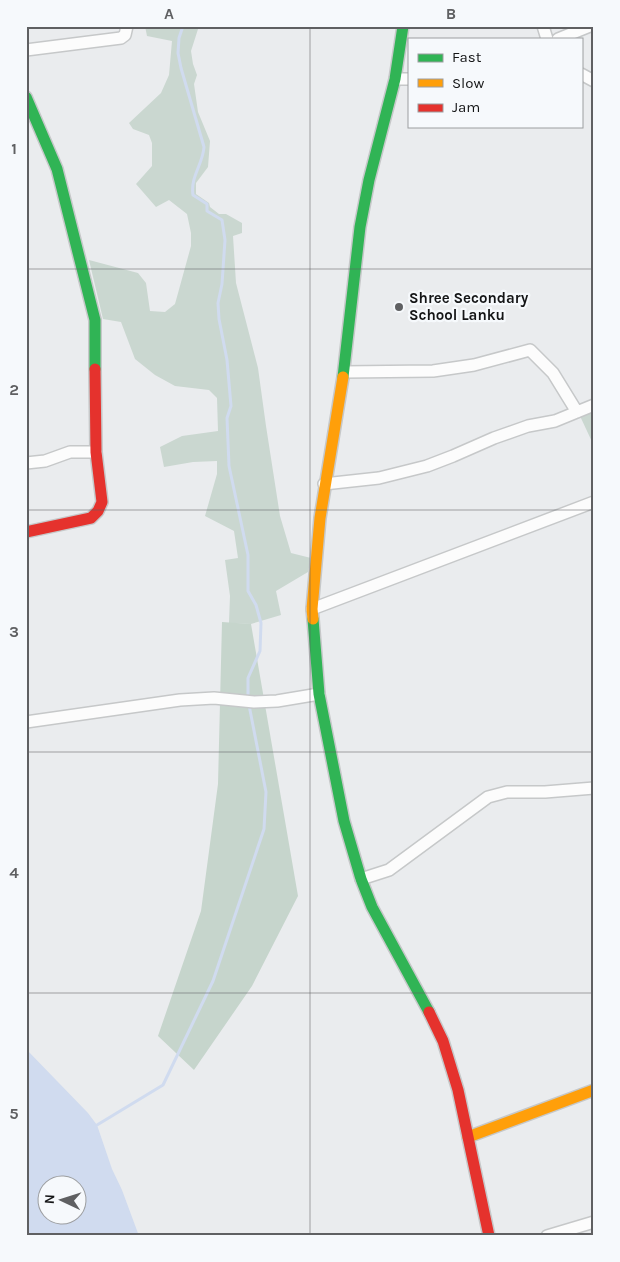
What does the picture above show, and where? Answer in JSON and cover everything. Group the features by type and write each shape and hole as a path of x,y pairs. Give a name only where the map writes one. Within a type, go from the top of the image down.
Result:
{"street":[{"path":"26,50 121,38 125,35 127,26"},
{"path":"403,26 395,79 369,180 360,227 344,372 324,484 320,518 312,609 315,654 319,694 344,821 361,879 372,908 406,968 443,1041 458,1090 489,1236"},
{"path":"543,26 548,38"},
{"path":"560,38 590,26"},
{"path":"582,75 594,81"},
{"path":"395,79 408,79"},
{"path":"26,97 57,169 95,320 96,452 102,502 98,511 91,518 26,532"},
{"path":"344,372 433,371 474,366 530,350 553,373 578,412"},
{"path":"324,484 379,478 427,466 494,438 528,426 555,421 594,405"},
{"path":"26,464 45,461 70,452 96,452"},
{"path":"312,609 594,502"},
{"path":"26,722 180,700 214,698 254,702 277,701 319,694"},
{"path":"361,879 389,870 488,797 507,792 545,792 594,788"},
{"path":"468,1137 594,1090"},
{"path":"546,1236 594,1222"}],"shaded area":[{"path":"145,26 199,26 191,51 197,75 194,84 198,112 210,141 208,167 196,183 196,194 209,203 210,207 219,214 226,214 242,223 242,233 233,236 236,283 258,368 280,516 291,553 311,558 308,572 276,591 281,615 251,624 229,623 230,596 225,560 238,558 234,531 205,516 217,474 217,461 193,462 164,467 160,447 182,436 218,431 217,398 209,390 175,386 155,375 135,359 121,322 103,319 89,260 138,273 146,283 150,311 165,312 175,304 191,246 191,233 187,214 169,200 156,207 136,184 152,166 152,143 149,135 133,129 129,123 161,93 169,75 172,41 147,36"},
{"path":"594,410 594,446 580,416"},
{"path":"222,622 251,624 298,896 252,986 194,1070 158,1036 201,911 218,784"}],"water":[{"path":"26,1049 88,1113 97,1125 112,1169 139,1236 26,1236"}],"waterway":[{"path":"183,26 179,38 178,53 204,147 193,182 193,195 207,204 207,211 222,220 225,240 222,284 218,303 219,319 227,360 231,406 227,418 229,466 248,555 248,591 256,605 261,623 260,651 248,678 248,698"},
{"path":"97,1125 163,1085 213,981 264,829 266,792 249,705"}],"traffic: fast":[{"path":"343,377 360,227 369,180 395,79 403,26"},
{"path":"26,97 57,169 95,320 95,369"},
{"path":"313,619 319,694 344,821 361,879 372,907 429,1012"}],"traffic: slow":[{"path":"313,619 312,609 320,518 343,377"},
{"path":"468,1137 594,1090"}],"traffic: jam":[{"path":"26,532 91,518 98,511 102,502 96,452 95,369"},
{"path":"429,1012 443,1041 458,1090 489,1236"}],"place":[{"name":"Shree Secondary School Lanku","path":"399,307"}]}
